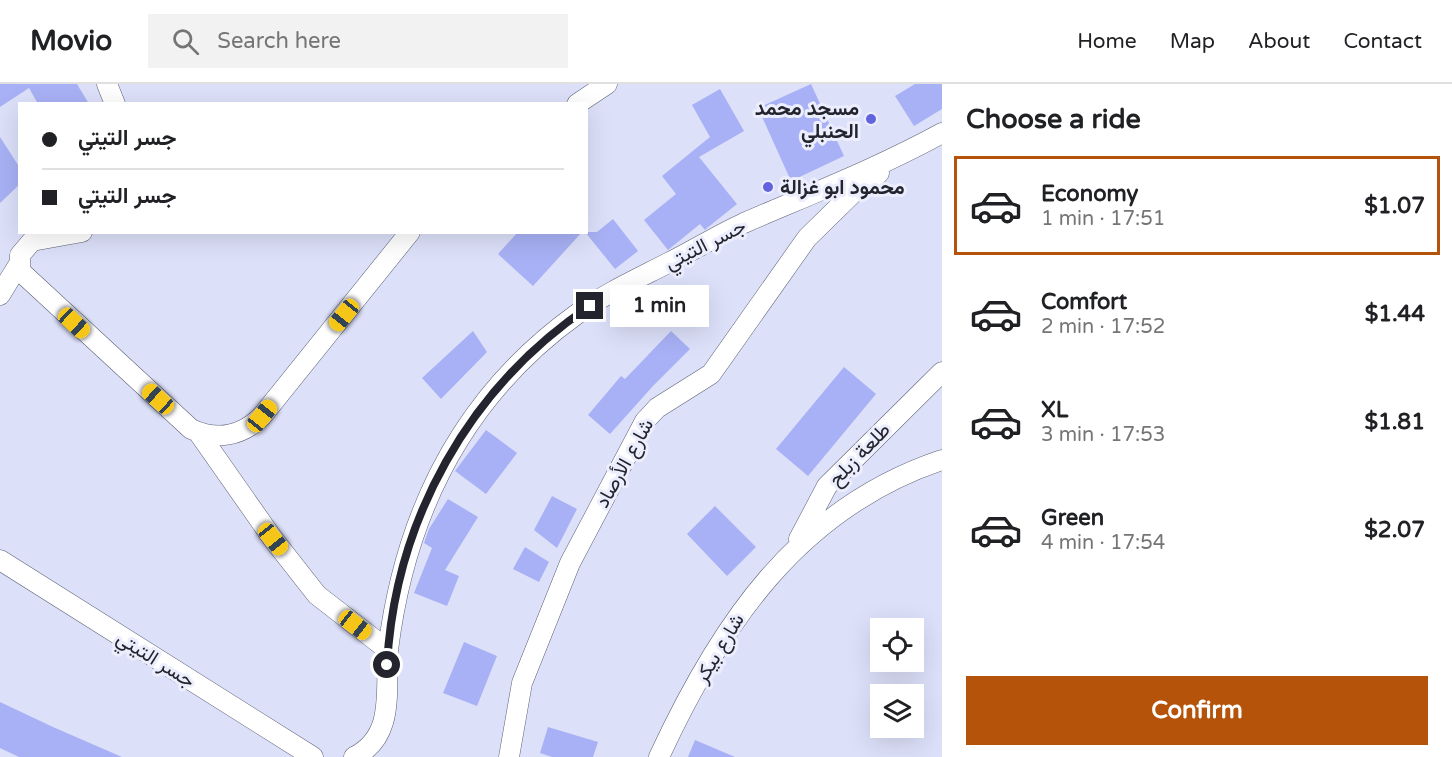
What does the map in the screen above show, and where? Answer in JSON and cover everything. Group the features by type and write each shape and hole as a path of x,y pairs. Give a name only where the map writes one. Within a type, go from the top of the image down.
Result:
{"street":[{"path":"108,84 114,102"},
{"path":"580,102 607,84"},
{"path":"905,153 942,133"},
{"name":"جسر التيتي","path":"354,757 377,739 385,721 388,651 399,578 428,494 473,417 532,351 578,314 628,283 742,224 905,153"},
{"name":"شارع الأرصاد","path":"509,757 522,683 570,563 645,421 657,408 711,374 807,238 853,193 905,153"},
{"path":"0,295 19,264 20,255 32,242 72,234"},
{"path":"198,432 229,435 248,427 262,416 409,234"},
{"path":"19,264 24,277 198,432 273,539 317,595 388,651"},
{"name":"طلعة زبلح","path":"793,549 827,486 942,372"},
{"path":"793,549 857,499 889,481 942,460"},
{"name":"شارع بيكر","path":"659,757 717,646 750,598 793,549"},
{"name":"جسر التيتي","path":"0,560 313,757"}],"building":[{"path":"0,84 77,84 88,102 37,102 29,88 0,107"},
{"path":"811,84 844,156 791,181 758,108"},
{"path":"915,84 942,84 942,109 914,126 895,96"},
{"path":"720,89 744,131 699,157 737,204 705,230 700,224 668,250 644,220 676,194 662,176 710,137 692,105"},
{"path":"0,137 18,165 18,186 0,203"},
{"path":"613,219 638,251 615,269 587,234 597,232"},
{"path":"516,234 580,234 533,286 498,254"},
{"path":"473,331 487,352 441,399 422,378"},
{"path":"671,331 690,349 610,434 588,415 621,376 625,379"},
{"path":"844,367 876,394 808,476 776,449"},
{"path":"486,430 517,453 486,494 455,471"},
{"path":"552,496 577,509 557,548 534,530"},
{"path":"448,499 478,517 445,570 459,576 447,606 414,593 432,548 424,543 429,529"},
{"path":"715,506 756,547 727,576 687,534"},
{"path":"525,547 549,562 539,582 513,569"},
{"path":"464,642 497,656 477,706 443,693"},
{"path":"0,702 122,757 19,757 0,748"},
{"path":"548,727 598,742 593,757 552,757 540,753"},
{"path":"695,740 735,757 688,757"}],"place":[{"name":"مسجد محمد الحنبلي","path":"871,119"},
{"name":"محمود ابو غزالة","path":"768,187"}],"route":[{"path":"387,665 393,606 407,549 428,494 442,467 473,417 511,372 554,332 590,306"}]}
